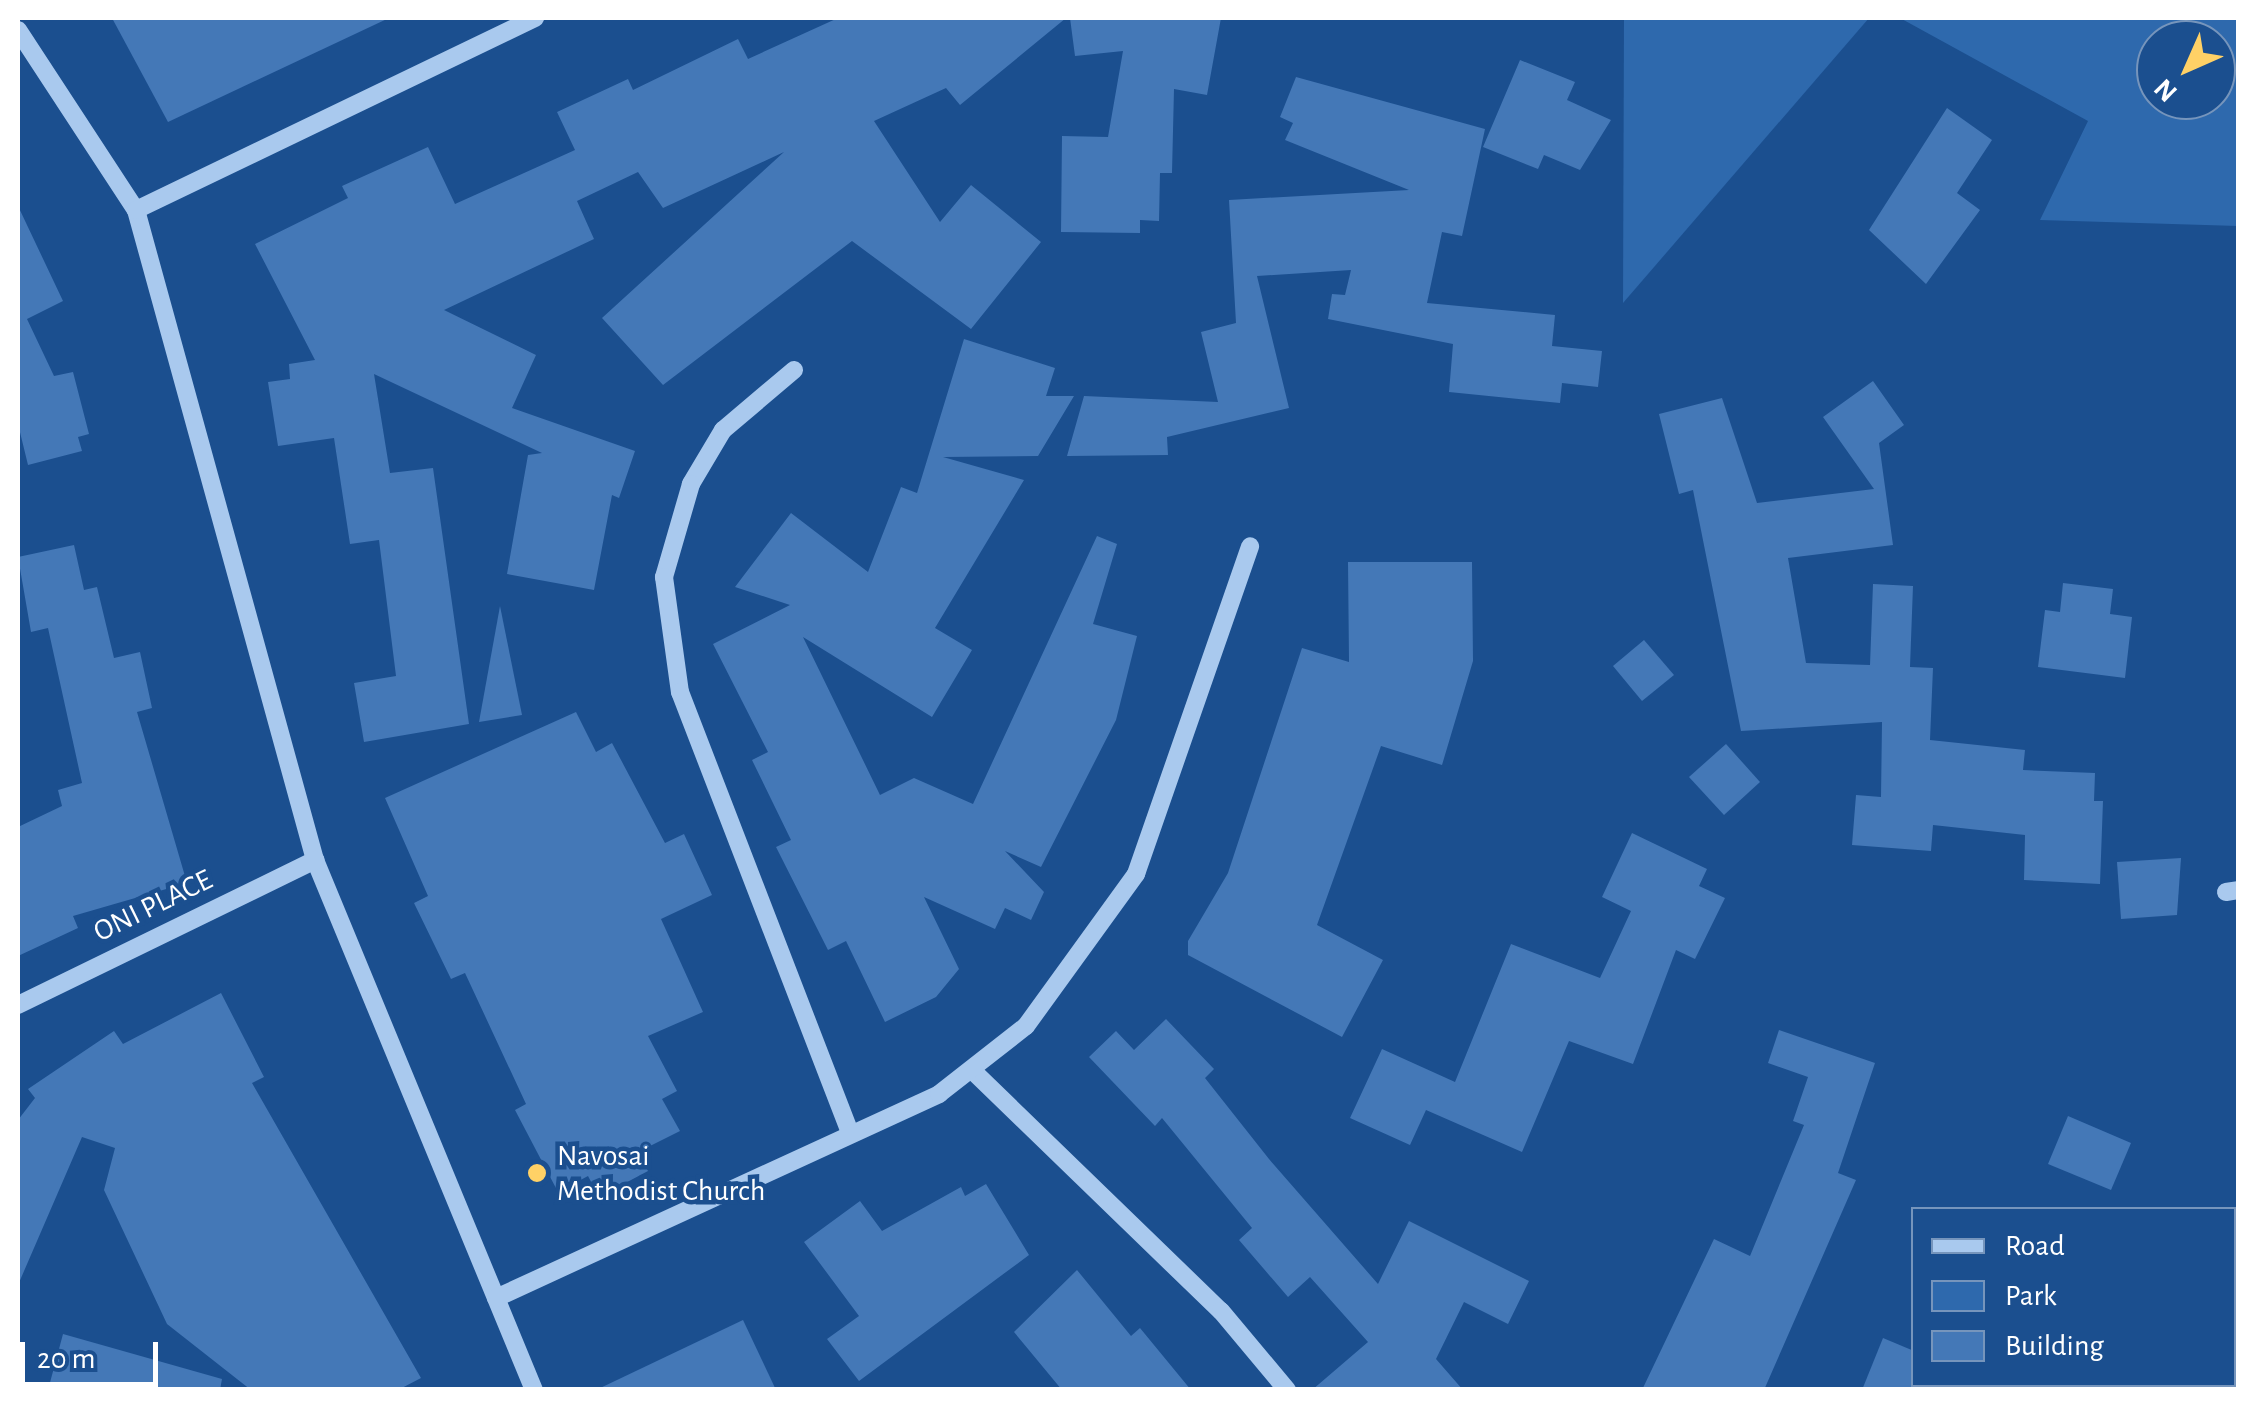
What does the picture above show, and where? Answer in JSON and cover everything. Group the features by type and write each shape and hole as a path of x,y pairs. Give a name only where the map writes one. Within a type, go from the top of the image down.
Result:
{"street":[{"path":"136,210 535,18"},
{"path":"18,30 136,210 315,860 534,1390"},
{"path":"794,370 723,430 691,484 664,577 680,692 850,1133"},
{"path":"496,1298 974,1072 1026,1026 1136,874 1250,546"},
{"name":"ONI PLACE","path":"18,1005 315,860"},
{"path":"974,1072 1221,1310 1288,1390"}],"green space":[{"path":"1624,18 1869,18 1623,303"},
{"path":"1900,18 2238,18 2238,226 2040,220 2088,121"}],"building":[{"path":"112,18 389,18 168,122"},
{"path":"838,18 1066,18 960,105 946,88 874,121 940,222 971,185 1041,242 971,329 852,241 663,385 602,318 784,152 663,208 638,172 577,201 594,239 444,310 536,355 512,408 635,451 619,498 612,495 594,590 507,574 528,455 542,453 374,374 390,473 433,468 469,724 364,742 354,683 396,676 379,540 350,544 334,438 278,446 268,382 290,379 289,364 315,360 255,244 348,198 342,186 428,147 455,204 575,150 557,112 628,79 633,90 738,39 748,59"},
{"path":"1070,18 1221,18 1207,95 1174,89 1172,173 1160,173 1159,221 1140,220 1140,233 1061,232 1062,136 1108,137 1123,51 1075,56"},
{"path":"1520,60 1575,82 1567,100 1611,120 1580,170 1544,155 1538,169 1483,147"},
{"path":"1296,77 1485,129 1462,236 1442,232 1427,303 1555,315 1552,346 1602,351 1598,387 1562,383 1560,403 1449,392 1453,344 1328,319 1332,294 1345,295 1351,270 1257,276 1289,408 1167,437 1168,455 1067,456 1084,396 1218,402 1201,332 1236,323 1229,200 1409,190 1285,140 1293,123 1280,117"},
{"path":"1947,108 1992,140 1957,193 1980,210 1926,284 1869,230"},
{"path":"18,206 63,301 27,319 54,376 73,372 89,434 78,437 82,451 28,465 18,424"},
{"path":"964,339 1055,368 1046,396 1074,396 1038,456 943,457 1024,480 935,628 972,650 932,717 803,637 880,795 914,778 973,804 1097,536 1117,544 1093,624 1137,636 1116,720 1041,867 1005,851 1044,892 1031,920 1005,908 995,929 924,897 959,969 936,997 885,1022 846,941 828,950 776,847 791,840 752,760 768,752 713,644 790,605 735,587 791,513 868,572 901,487 917,493"},
{"path":"1873,381 1904,425 1879,443 1893,545 1788,558 1806,663 1870,665 1873,584 1913,586 1910,667 1933,668 1930,740 2025,750 2023,770 2095,773 2094,801 2103,801 2100,884 2024,880 2025,835 1933,825 1931,851 1852,845 1856,795 1881,797 1882,722 1741,731 1693,490 1679,494 1659,414 1722,398 1757,503 1874,489 1823,417"},
{"path":"74,545 84,590 97,587 114,658 140,652 152,708 137,712 187,883 73,916 78,928 18,956 18,827 62,806 58,790 82,783 48,628 31,632 18,557"},
{"path":"1348,562 1472,562 1473,661 1442,765 1381,746 1317,925 1383,960 1342,1037 1188,955 1188,941 1228,873 1302,648 1349,662"},
{"path":"2063,583 2113,589 2110,614 2132,617 2125,678 2038,667 2045,610 2060,612"},
{"path":"500,606 522,715 479,722"},
{"path":"1644,640 1674,675 1642,701 1613,666"},
{"path":"576,712 596,752 612,743 665,843 684,834 712,895 661,919 703,1012 648,1036 677,1091 662,1099 680,1131 638,1152 648,1171 599,1197 588,1176 558,1192 515,1110 526,1104 465,973 451,979 414,903 428,896 385,798"},
{"path":"1726,744 1760,782 1724,815 1689,777"},
{"path":"1632,833 1707,869 1699,886 1725,898 1695,959 1676,950 1633,1064 1569,1041 1522,1152 1426,1110 1410,1145 1350,1118 1382,1049 1455,1082 1511,944 1600,978 1631,911 1602,897"},
{"path":"2181,858 2177,915 2121,919 2117,862"},
{"path":"221,993 264,1077 252,1083 421,1378 398,1390 251,1390 167,1324 104,1190 115,1148 82,1137 18,1285 18,1120 35,1098 28,1089 114,1031 123,1044"},
{"path":"1166,1019 1214,1069 1205,1078 1269,1159 1378,1284 1409,1221 1529,1281 1508,1324 1464,1302 1436,1359 1463,1390 1312,1390 1368,1342 1310,1277 1288,1297 1239,1240 1252,1228 1162,1118 1155,1126 1089,1057 1116,1031 1134,1050"},
{"path":"1779,1030 1875,1063 1838,1173 1856,1180 1764,1390 1642,1390 1714,1239 1750,1256 1804,1125 1793,1121 1808,1077 1768,1063"},
{"path":"2068,1116 2131,1143 2111,1190 2048,1164"},
{"path":"986,1184 1029,1255 859,1381 827,1339 859,1316 804,1242 860,1201 882,1231 961,1187 965,1196"},
{"path":"1077,1270 1131,1336 1140,1328 1191,1390 1062,1390 1014,1332"},
{"path":"743,1320 776,1390 596,1390"},
{"path":"63,1334 222,1379 220,1390 48,1390"},
{"path":"1883,1338 1911,1350 1914,1390 1862,1390"}],"place":[{"name":"Navosai Methodist Church","path":"537,1173"}]}
